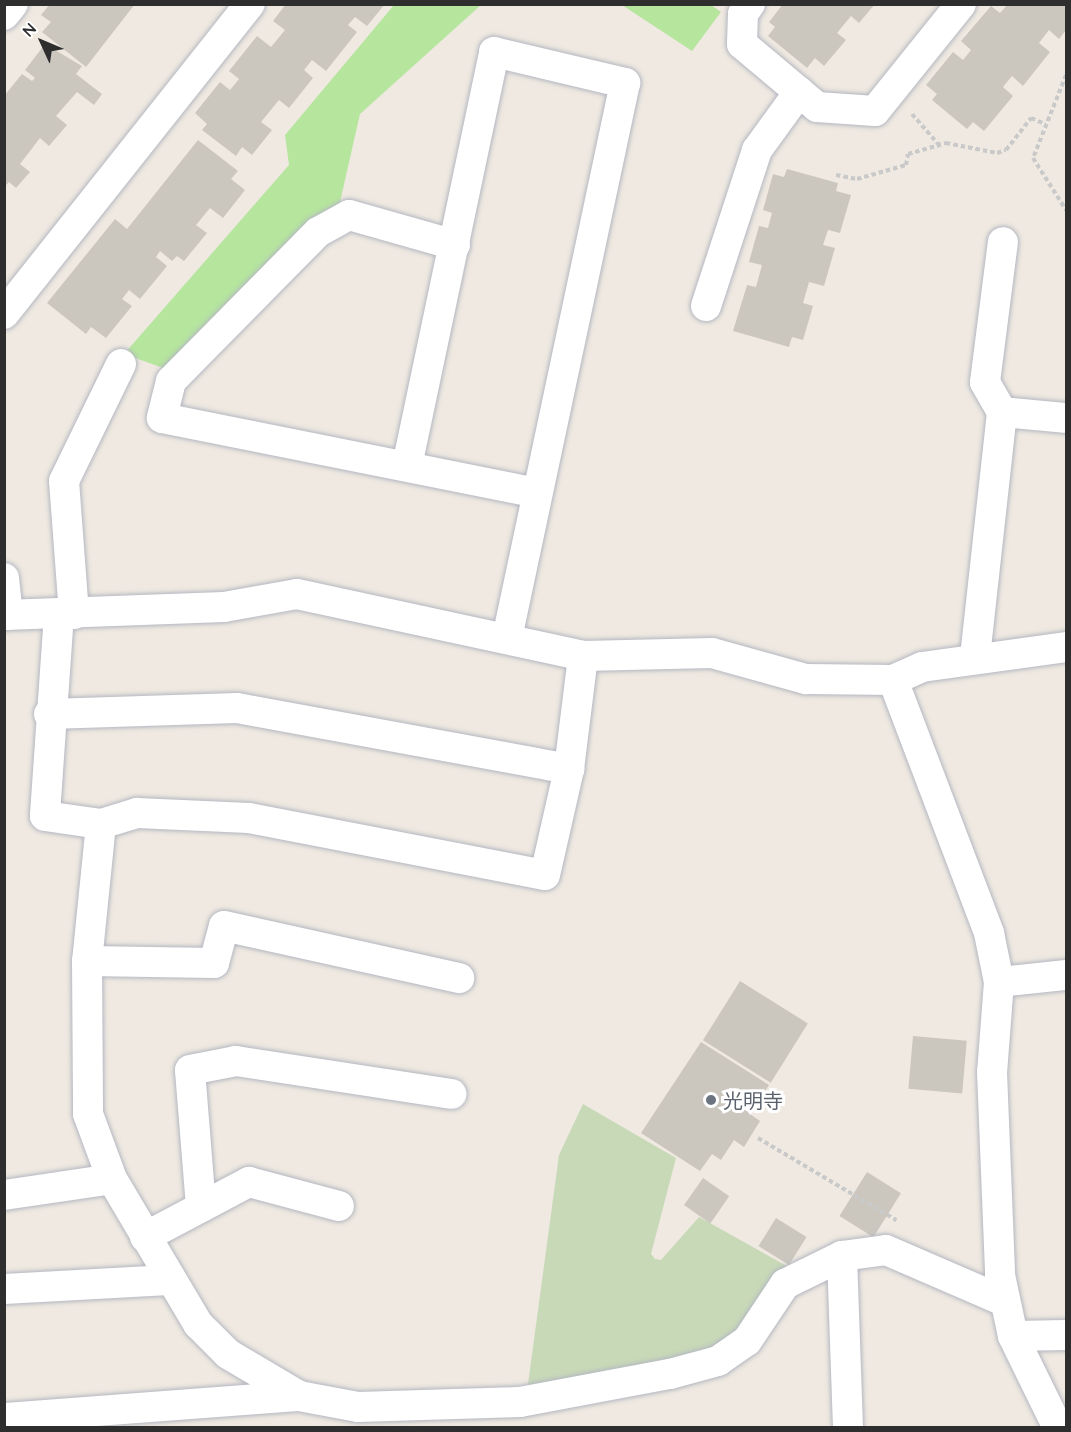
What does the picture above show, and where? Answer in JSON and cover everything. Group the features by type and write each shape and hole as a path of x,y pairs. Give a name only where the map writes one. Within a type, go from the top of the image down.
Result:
{"street":[{"path":"4,15 13,4"},
{"path":"4,314 250,4"},
{"path":"750,4 743,14 742,44 817,107 875,111 961,4"},
{"path":"406,466 455,245 494,52 625,83 507,638"},
{"path":"706,306 757,150 799,92"},
{"path":"455,245 349,215 318,232 171,381 162,418 536,493"},
{"path":"975,657 1002,412 985,382 1003,242"},
{"path":"121,364 64,481 67,614 50,714 45,816 101,824 137,813 249,818 545,875 569,769 583,656"},
{"path":"1002,412 1066,418"},
{"path":"4,578 6,615 224,607 297,594 583,656 712,653 806,679 893,680 922,667 975,657 1066,647"},
{"path":"893,680 989,933 999,982 993,1084 1004,1300 1013,1336 1058,1428"},
{"path":"50,714 237,708 569,769"},
{"path":"101,824 87,961 88,1114 112,1179 169,1280 198,1324 228,1354 299,1396"},
{"path":"87,961 214,963 224,926 459,978"},
{"path":"999,982 1066,975"},
{"path":"201,1207 190,1070 236,1061 451,1094"},
{"path":"4,1195 112,1179"},
{"path":"145,1237 249,1182 339,1206"},
{"path":"4,1418 299,1396 358,1407 520,1402 670,1374 718,1361 747,1341 785,1284 842,1256 886,1250 1004,1300"},
{"path":"842,1256 848,1428"},
{"path":"4,1289 169,1280"},
{"path":"1013,1336 1066,1335"}],"path":[{"path":"1066,75 1032,158 1066,210"},
{"path":"889,94 922,123 939,145"},
{"path":"836,175 857,179 906,165 908,154 939,145 997,153 1006,150 1031,118 1045,124"},
{"path":"758,1138 902,1224"}],"green space":[{"path":"394,5 481,5 360,114 340,202 308,222 169,370 124,354 289,165 285,135"},
{"path":"622,5 711,5 721,12 692,51"},
{"path":"583,1104 676,1158 651,1254 655,1259 661,1260 699,1217 792,1269 743,1332 713,1355 536,1391 528,1384 559,1155"}],"building":[{"path":"50,4 135,4 86,67 42,32 51,22 41,15"},
{"path":"286,4 385,4 367,26 355,17 348,25 357,32 326,71 312,60 304,70 313,78 289,108 279,100 261,122 272,130 252,155 242,147 236,156 202,130 207,124 195,113 220,82 230,90 239,79 229,71 257,36 271,47 285,30 273,21"},
{"path":"783,4 875,4 859,23 851,16 837,33 846,40 824,66 815,58 807,68 768,36 775,27 769,22"},
{"path":"1008,4 1066,4 1066,30 1059,39 1049,30 1039,43 1050,52 1023,86 1012,76 1003,87 1013,96 984,131 973,122 967,129 932,100 937,94 926,85 953,52 963,60 971,50 961,41 991,6 1000,13"},
{"path":"45,44 82,66 76,74 102,94 94,105 77,92 56,116 67,125 49,146 40,138 20,164 30,172 16,188 9,182 4,187 4,96 22,74 32,81 35,78 25,70"},
{"path":"198,140 238,171 231,179 245,190 223,218 210,208 196,225 207,233 184,261 177,256 172,261 160,251 156,257 167,266 140,299 129,290 122,299 132,306 106,338 91,327 86,334 47,303 115,219 127,229"},
{"path":"787,169 838,183 836,191 851,195 840,233 828,230 823,245 835,248 824,286 809,282 803,303 813,306 803,340 792,337 789,347 733,331 747,285 756,287 762,265 749,262 759,226 768,228 772,213 763,210 773,174 784,177"},
{"path":"740,981 808,1023 771,1083 703,1040"},
{"path":"913,1036 967,1041 962,1094 908,1089"},
{"name":"光明寺","path":"701,1042 769,1085 750,1114 760,1121 744,1147 734,1140 721,1160 712,1154 700,1171 641,1133"},
{"path":"867,1172 901,1193 873,1237 839,1216"},
{"path":"703,1178 729,1196 710,1223 684,1205"},
{"path":"776,1218 807,1237 789,1265 759,1246"}],"place":[{"name":"光明寺","path":"711,1100"}]}
